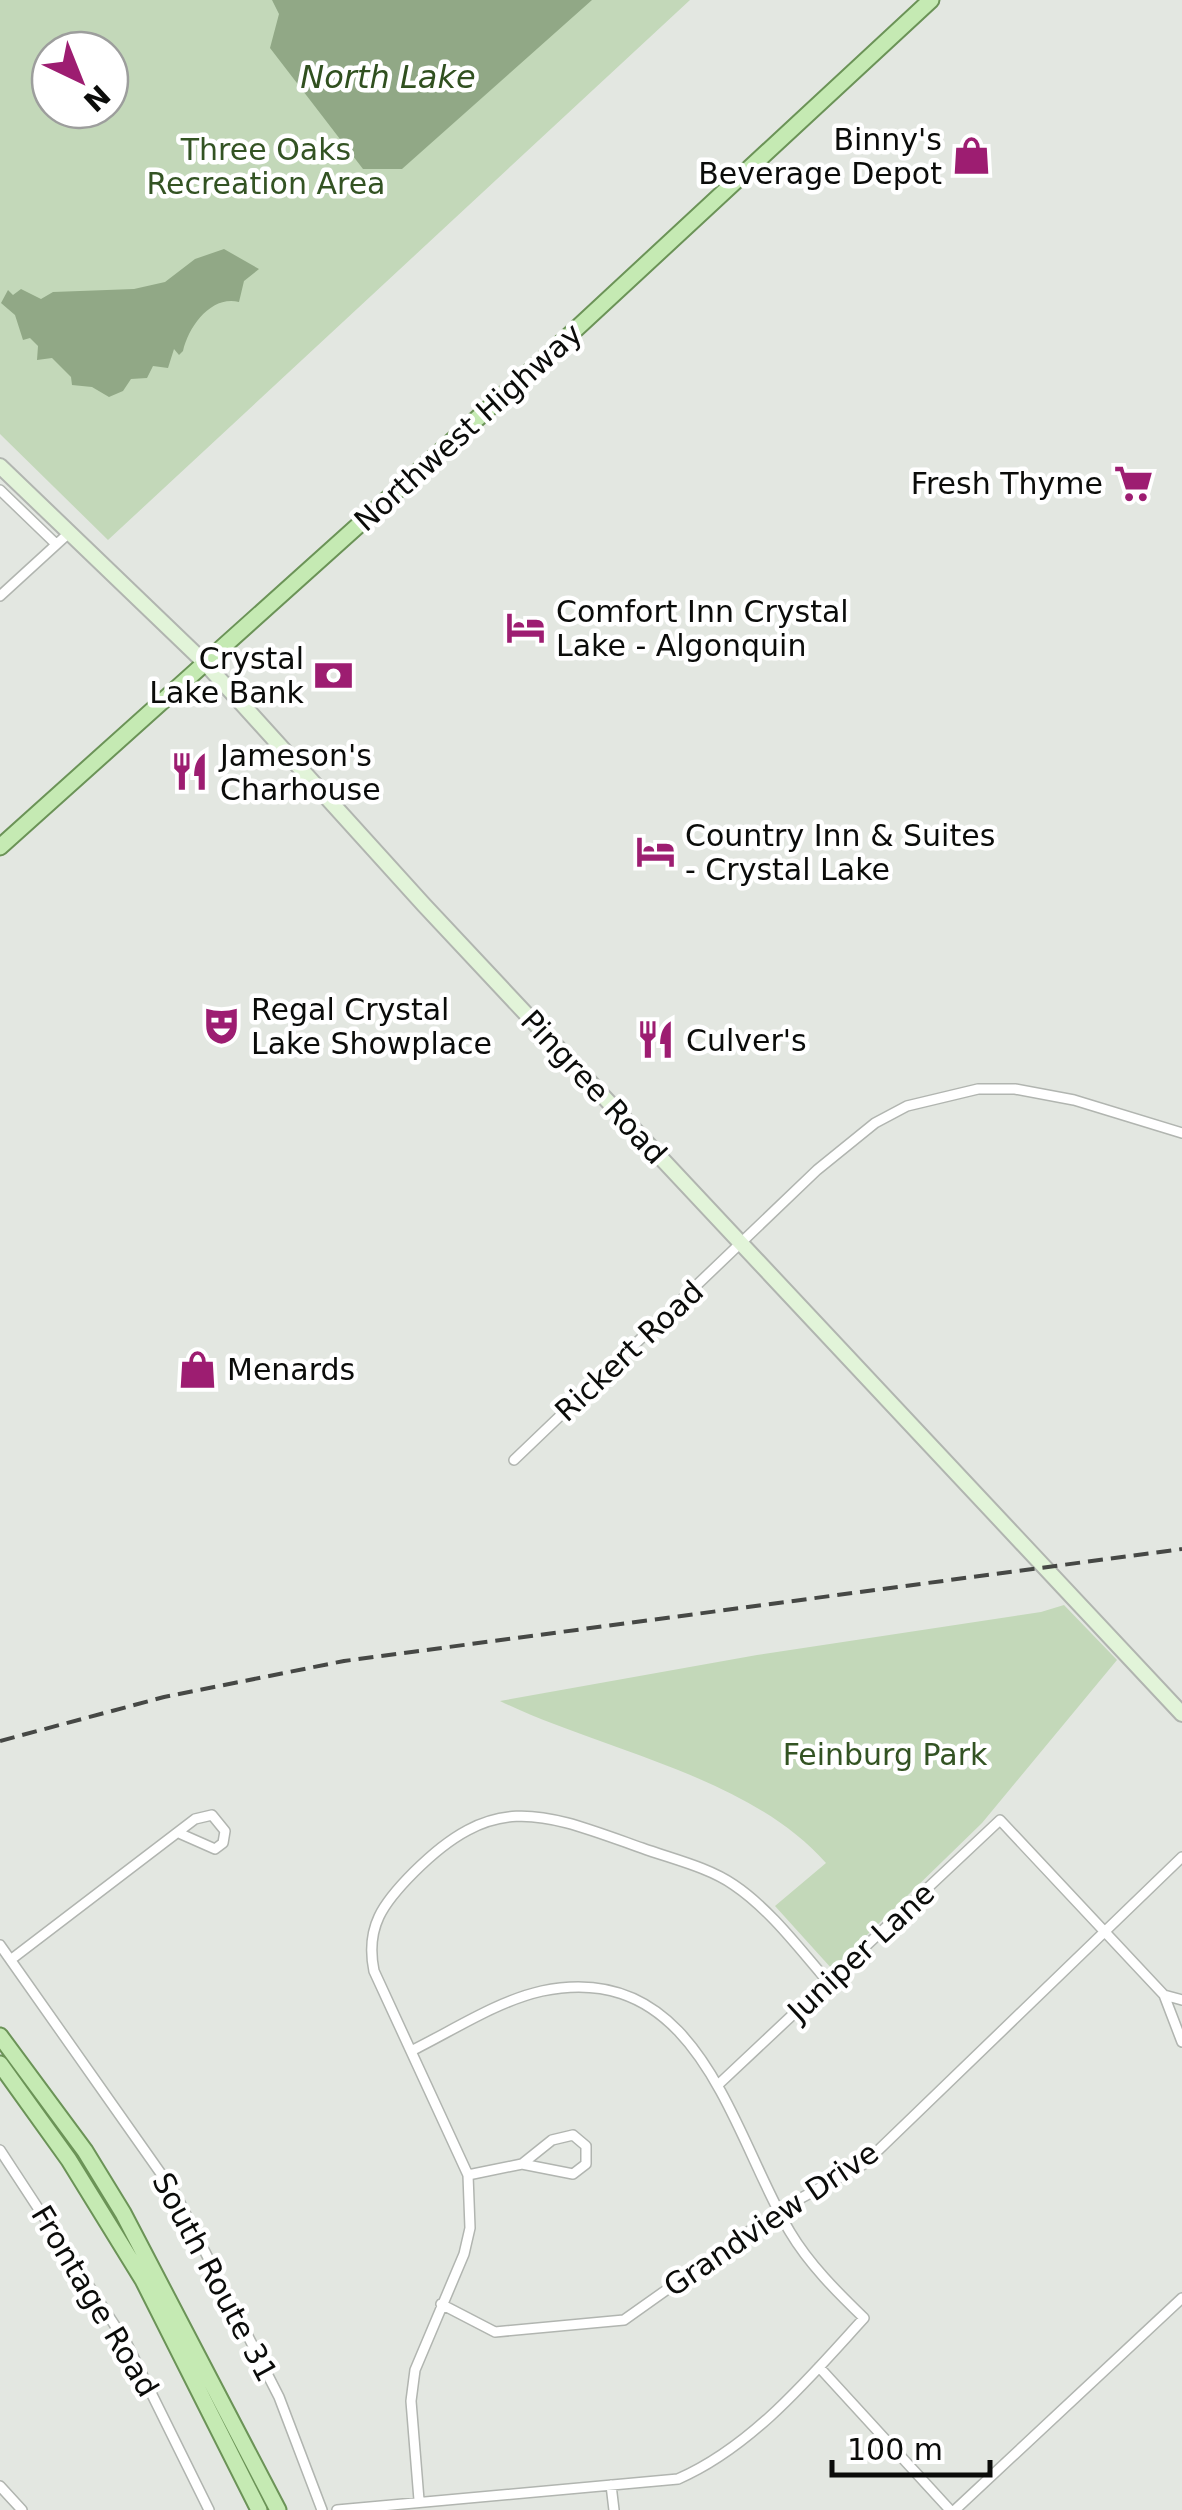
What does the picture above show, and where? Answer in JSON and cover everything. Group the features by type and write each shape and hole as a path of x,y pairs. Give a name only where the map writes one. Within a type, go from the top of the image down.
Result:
{"main road":[{"name":"Northwest Highway","path":"0,847 695,221 931,0"},
{"path":"0,2036 85,2151 123,2212 278,2510"},
{"path":"0,2064 69,2160 142,2280 258,2510"}],"street":[{"name":"Pingree Road","path":"0,466 206,664 436,919 744,1242 1182,1714"},
{"path":"0,490 56,544"},
{"path":"0,596 70,532"},
{"name":"Rickert Road","path":"514,1460 817,1170 875,1123 941,1094 1016,1089 1074,1100 1182,1133"},
{"path":"13,1958 206,1815 221,1820 225,1831 223,1842 214,1849 181,1834"},
{"path":"418,2500 412,2401 415,2370 464,2254 470,2228 468,2175 374,1971 369,1950 378,1913 449,1839 500,1816 556,1819 732,1883 830,1984"},
{"name":"Juniper Lane","path":"720,2083 830,1984 1000,1820 1104,1930"},
{"name":"Grandview Drive","path":"441,2304 495,2332 624,2320 779,2210 864,2164 1182,1857"},
{"path":"1104,1930 1164,1995 1182,2042"},
{"name":"South Route 31","path":"0,1945 13,1958 176,2195 272,2382 322,2510"},
{"path":"336,2510 678,2479 719,2459 819,2367 864,2318 806,2255 779,2210 720,2083 692,2045 634,2001 593,1988 539,1992 411,2051"},
{"path":"1164,1995 1182,2000"},
{"path":"468,2175 522,2164 572,2174 586,2164 586,2146 572,2135 563,2135 522,2164"},
{"name":"Frontage Road","path":"0,2150 127,2344 209,2510"},
{"path":"819,2367 952,2510 1182,2298"},
{"path":"611,2485 612,2508"},
{"path":"2,2487 22,2510"}],"green space":[{"name":"Three Oaks Recreation Area","path":"0,0 690,0 108,540 0,434"},
{"name":"Feinburg Park","path":"1064,1605 1117,1660 982,1823 832,1969 775,1906 826,1863 794,1833 716,1786 500,1701 757,1655 1041,1612"}],"water":[{"name":"North Lake","path":"272,0 592,0 402,169 363,169 270,48 279,14"},
{"path":"224,249 259,269 244,281 239,302 229,301 211,308 190,331 183,351 179,355 174,349 168,368 153,366 147,378 131,379 123,391 109,397 92,387 72,385 71,377 52,358 37,360 38,346 30,338 23,340 15,315 1,303 8,290 13,295 21,289 41,299 53,292 134,289 165,282 195,259"}],"railway":[{"path":"0,1741 164,1697 344,1661 1182,1549"}],"place":[{"name":"Binny's Beverage Depot","path":"972,156"},
{"name":"Fresh Thyme","path":"1133,483"},
{"name":"Comfort Inn Crystal Lake - Algonquin","path":"526,628"},
{"name":"Crystal Lake Bank","path":"334,675"},
{"name":"Jameson's Charhouse","path":"190,772"},
{"name":"Country Inn & Suites - Crystal Lake","path":"655,852"},
{"name":"Regal Crystal Lake Showplace","path":"221,1026"},
{"name":"Culver's","path":"656,1040"},
{"name":"Menards","path":"197,1369"}]}
